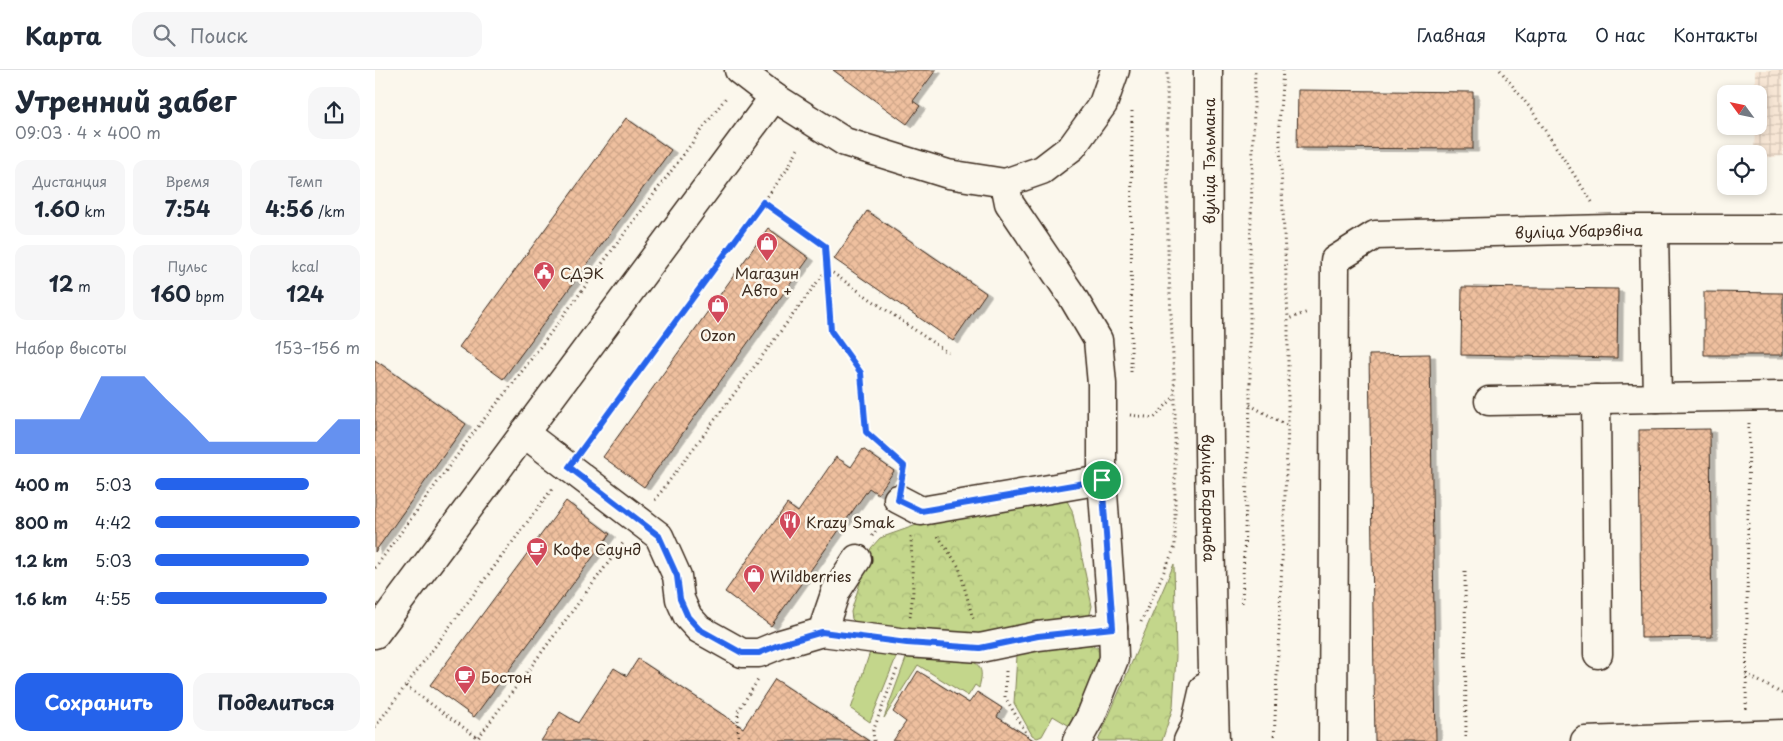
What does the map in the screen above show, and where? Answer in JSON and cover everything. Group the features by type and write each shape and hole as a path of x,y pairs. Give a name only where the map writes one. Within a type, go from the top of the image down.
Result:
{"street":[{"path":"741,72 774,97 845,142 948,174 1005,183 1042,170 1072,147 1103,104 1115,70"},
{"name":"вуліца Тэльмана","path":"1207,253 1208,70"},
{"path":"375,634 774,97"},
{"path":"1005,183 1009,203 1072,296 1098,340 1102,384 1102,480 1126,628 1091,716 1077,741"},
{"name":"вуліца Убарэвіча","path":"1335,303 1335,260 1375,235 1610,229 1783,229"},
{"path":"1654,230 1657,398"},
{"name":"вуліца Баранава","path":"1207,253 1212,652 1215,741"},
{"path":"1333,741 1335,303"},
{"path":"1489,401 1783,396"},
{"path":"1597,399 1598,654"},
{"path":"524,433 659,536 677,576 680,599 688,617 699,629 742,653 759,653 781,644 822,632 907,643 980,648 1038,636 1126,628"},
{"path":"909,505 1102,480"},
{"path":"822,632 836,591 857,559"},
{"path":"1188,741 1195,727 1212,652"},
{"path":"1585,741 1783,734"}],"path":[{"path":"1126,628 1175,547 1175,396 1168,252 1167,70"},
{"path":"1241,613 1250,405 1250,254 1255,70"},
{"path":"1274,741 1289,426 1288,319 1279,124 1283,70"},
{"path":"1500,70 1531,109 1610,229"},
{"path":"375,568 741,72"},
{"path":"375,727 786,171 813,121"},
{"path":"763,202 825,246 831,331 861,373 866,432 904,466 911,533 913,593 907,643 873,731 874,741"},
{"path":"827,269 948,353"},
{"path":"406,686 478,738 827,269"},
{"path":"1288,319 1335,303"},
{"path":"1131,415 1154,418 1175,396"},
{"path":"1746,735 1750,396"},
{"path":"1250,405 1289,426"},
{"path":"857,559 909,505"},
{"path":"909,505 959,567 980,648"},
{"path":"1465,571 1466,741"},
{"path":"1007,642 1005,697 1031,741"},
{"path":"738,741 738,711 781,644"},
{"path":"1746,674 1783,694"}],"shaded area":[{"path":"1755,70 1783,70 1783,156 1767,157 1767,145 1754,145 1755,135 1767,135 1767,85 1755,85"}],"green space":[{"path":"1059,498 1067,501 1072,510 1092,606 1090,614 1084,621 988,636 941,637 858,625 852,619 851,612 871,548 880,538 931,520"},
{"path":"1174,564 1176,656 1173,707 1162,741 1098,741"},
{"path":"1086,644 1097,647 1105,656 1078,724 1068,725 1053,716 1042,736 1037,738 1032,735 1014,703 1017,656 1021,650"},
{"path":"870,652 897,655 870,722 851,709"},
{"path":"908,653 972,660 979,666 981,672 979,688 975,685 968,696 918,665 884,718"}],"building":[{"path":"833,70 936,70 913,101 920,106 907,124"},
{"path":"1298,90 1473,92 1473,149 1297,148"},
{"path":"626,118 671,150 503,379 459,347"},
{"path":"867,211 986,293 953,341 834,259"},
{"path":"768,228 809,258 644,487 603,457"},
{"path":"1462,287 1618,289 1617,358 1461,355"},
{"path":"1704,292 1783,293 1783,355 1704,355"},
{"path":"1430,354 1436,741 1375,741 1369,355"},
{"path":"375,360 466,424 375,552"},
{"path":"1710,429 1712,637 1641,638 1639,430"},
{"path":"863,449 894,471 878,494 869,488 771,626 725,592 787,504 798,512 836,457 851,467"},
{"path":"566,501 610,534 474,717 430,685"},
{"path":"638,659 743,728 775,679 869,741 541,741 560,712 578,723 614,668 627,676"},
{"path":"918,671 969,703 977,692 1002,708 997,717 1035,741 893,741 906,722 893,712"}],"place":[{"name":"Магазин Авто +","path":"767,262"},
{"name":"СДЭК","path":"544,291"},
{"name":"Ozon","path":"718,324"},
{"name":"Krazy Smak","path":"790,540"},
{"name":"Кофе Саунд","path":"537,567"},
{"name":"Wildberries","path":"754,594"},
{"name":"Бостон","path":"465,695"}],"route":[{"path":"763,202 825,246 831,331 861,373 866,432 904,466 898,500 921,511 1102,480 1113,628 1038,636 980,648 907,643 822,632 781,644 759,653 742,653 699,629 688,617 680,599 677,576 659,536 569,467 763,202"}]}
